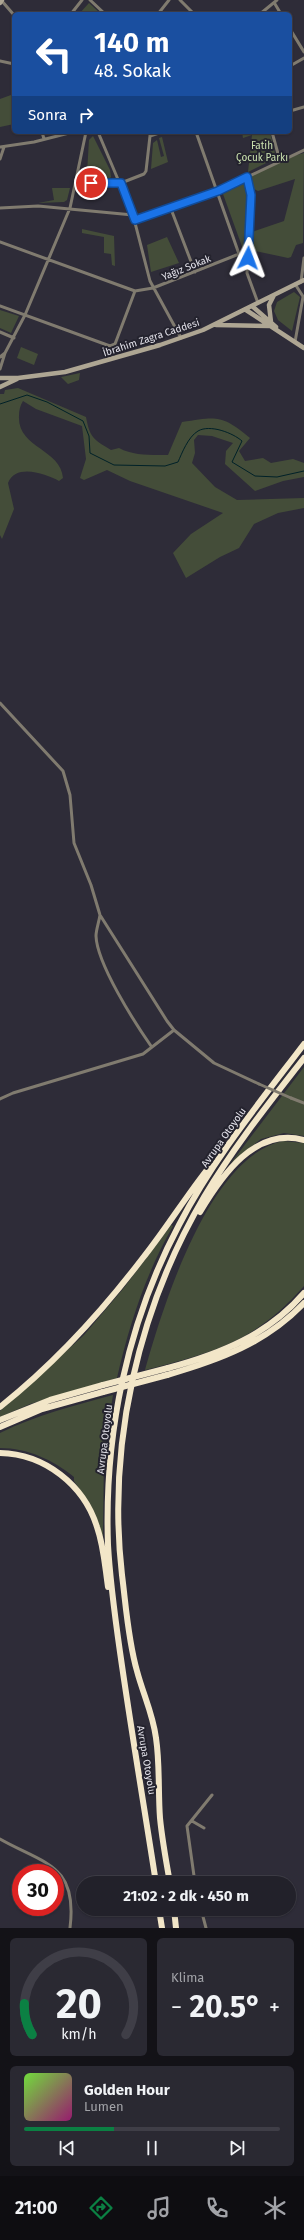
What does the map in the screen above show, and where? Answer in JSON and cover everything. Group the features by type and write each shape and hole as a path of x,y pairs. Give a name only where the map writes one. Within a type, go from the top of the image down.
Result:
{"highway":[{"name":"Avrupa Otoyolu","path":"155,1876 117,1628 108,1547 109,1479 114,1426 127,1358 142,1308 169,1245 200,1189 232,1138 304,1044"},
{"name":"Avrupa Otoyolu","path":"169,1876 160,1817 156,1738 152,1716 133,1654 122,1574 119,1529 123,1444 131,1392 141,1345 166,1274 192,1218 220,1170 304,1058"},
{"path":"0,1407 55,1360 98,1314 142,1260 205,1172 232,1138"},
{"path":"166,1274 210,1196 239,1160 260,1144 288,1138 304,1140"},
{"path":"0,1427 42,1409 219,1352 256,1334 284,1313 304,1293"},
{"path":"0,1420 50,1400 167,1375 218,1360 249,1345 278,1327 304,1302"},
{"path":"0,1453 24,1456 42,1462 62,1475 82,1496 94,1518 100,1537 117,1628"},
{"path":"160,1916 162,1928"},
{"path":"175,1916 176,1928"}],"main road":[{"name":"İbrahim Zagra Caddesi","path":"0,378 18,378 65,372 181,338 246,310 302,281"},
{"path":"271,324 269,305 274,295"},
{"path":"252,306 271,324"},
{"path":"246,310 271,324 304,348"},
{"path":"214,325 271,324"},
{"name":"İbrahim Zagra Caddesi","path":"0,387 18,378"}],"street":[{"path":"73,12 82,0"},
{"path":"90,0 103,12"},
{"path":"161,0 165,5"},
{"path":"160,12 170,0"},
{"path":"180,0 192,12"},
{"path":"263,12 275,4 277,0"},
{"path":"1,1 12,13"},
{"path":"275,4 280,12"},
{"path":"292,32 304,52"},
{"path":"292,65 304,58"},
{"path":"0,61 12,64"},
{"path":"292,110 304,107"},
{"path":"43,134 44,139"},
{"path":"54,136 58,134"},
{"path":"0,147 64,134"},
{"path":"0,368 5,353 25,316 70,208 86,134"},
{"path":"99,134 121,183 135,220 153,288 181,338"},
{"path":"76,183 121,183 144,174 146,171 150,136 156,134"},
{"name":"Yağız Sokak","path":"135,291 153,288 239,254 197,134"},
{"path":"273,134 280,161"},
{"path":"0,159 4,146"},
{"path":"135,220 171,209 218,191 304,150"},
{"path":"247,177 251,195 247,273 258,303"},
{"path":"0,208 38,206 133,215"},
{"path":"171,209 195,272"},
{"path":"0,242 49,258 135,291 115,344 110,346 0,306"},
{"path":"302,281 304,258"},
{"path":"295,284 303,298 295,342"},
{"path":"0,332 14,338"},
{"path":"0,357 5,353"},
{"path":"0,703 54,759 66,777 70,795 74,842 91,885 100,915 174,1030 214,1063 304,1104"},
{"path":"100,915 96,937 103,959 134,1022 151,1046"},
{"path":"0,1099 13,1092 143,1054 151,1046 174,1030"},
{"path":"195,1876 187,1826 212,1795"},
{"path":"192,1821 204,1828"},
{"path":"0,1839 44,1860 57,1871 66,1887 70,1899 70,1928"},
{"path":"203,1916 206,1928"}],"green space":[{"path":"89,3 99,12 81,12"},
{"path":"11,95 12,124 0,127 0,99"},
{"name":"Fatih Çocuk Parkı","path":"242,134 270,134 276,158 248,172 252,135 243,138"},
{"path":"93,136 110,170 111,177 109,179 95,179 87,173 89,140"},
{"path":"162,137 168,162 151,169 153,143 157,140 161,157 164,156 159,138"},
{"path":"304,153 303,243 296,245 291,257 288,258 251,250 252,232 284,221 295,179 258,191 252,188 249,177 293,156"},
{"path":"246,182 250,202 244,252 223,194"},
{"path":"52,188 70,188 67,200 64,202 38,203 54,200"},
{"path":"82,229 114,236 115,266 112,265 111,254 104,253 104,237 82,233"},
{"path":"167,237 179,263 151,272 147,245"},
{"path":"294,292 300,297 292,331 278,320 274,311 277,302"},
{"path":"0,310 19,316 11,333 0,328"},
{"path":"21,347 38,354 34,365 17,358"},
{"path":"80,373 79,380 68,384 61,377"},
{"path":"18,388 86,417 93,437 111,450 119,448 137,454 168,455 182,422 203,419 218,419 225,421 250,438 239,451 245,461 263,458 271,463 293,459 304,463 304,477 283,481 255,491 225,464 226,451 233,443 212,436 198,435 194,440 195,453 192,463 215,487 237,500 304,498 304,508 278,513 254,524 239,548 220,557 186,578 173,553 191,534 223,513 130,481 107,470 84,480 80,478 86,459 82,426 36,409 23,401 19,412 20,427 32,442 55,461 60,468 63,478 59,481 39,473 32,472 18,473 12,477 8,483 14,509 2,539 0,535 0,394 4,394 5,390"},
{"path":"304,1067 304,1136 284,1133 261,1139 231,1163"},
{"path":"283,1141 304,1143 304,1286 286,1305 268,1320 232,1342 192,1357 145,1370 177,1273 193,1237 212,1203 233,1174 257,1153"},
{"path":"171,1225 173,1226 163,1244 139,1300 127,1338 117,1378 30,1404 0,1417 0,1411 84,1335 123,1289"},
{"path":"113,1395 104,1452 103,1537 91,1506 74,1481 74,1477 58,1465 40,1456 20,1450 0,1448 0,1433 42,1416"}],"waterway":[{"path":"0,404 27,395 47,402 83,421 89,436 90,453 114,465 165,466 178,462 191,437 198,431 209,428 227,432 242,441 232,462 255,476 277,477 304,471"}],"route":[{"path":"91,183 121,183 135,220 171,209 218,191 247,177 251,195 248,258"}]}
